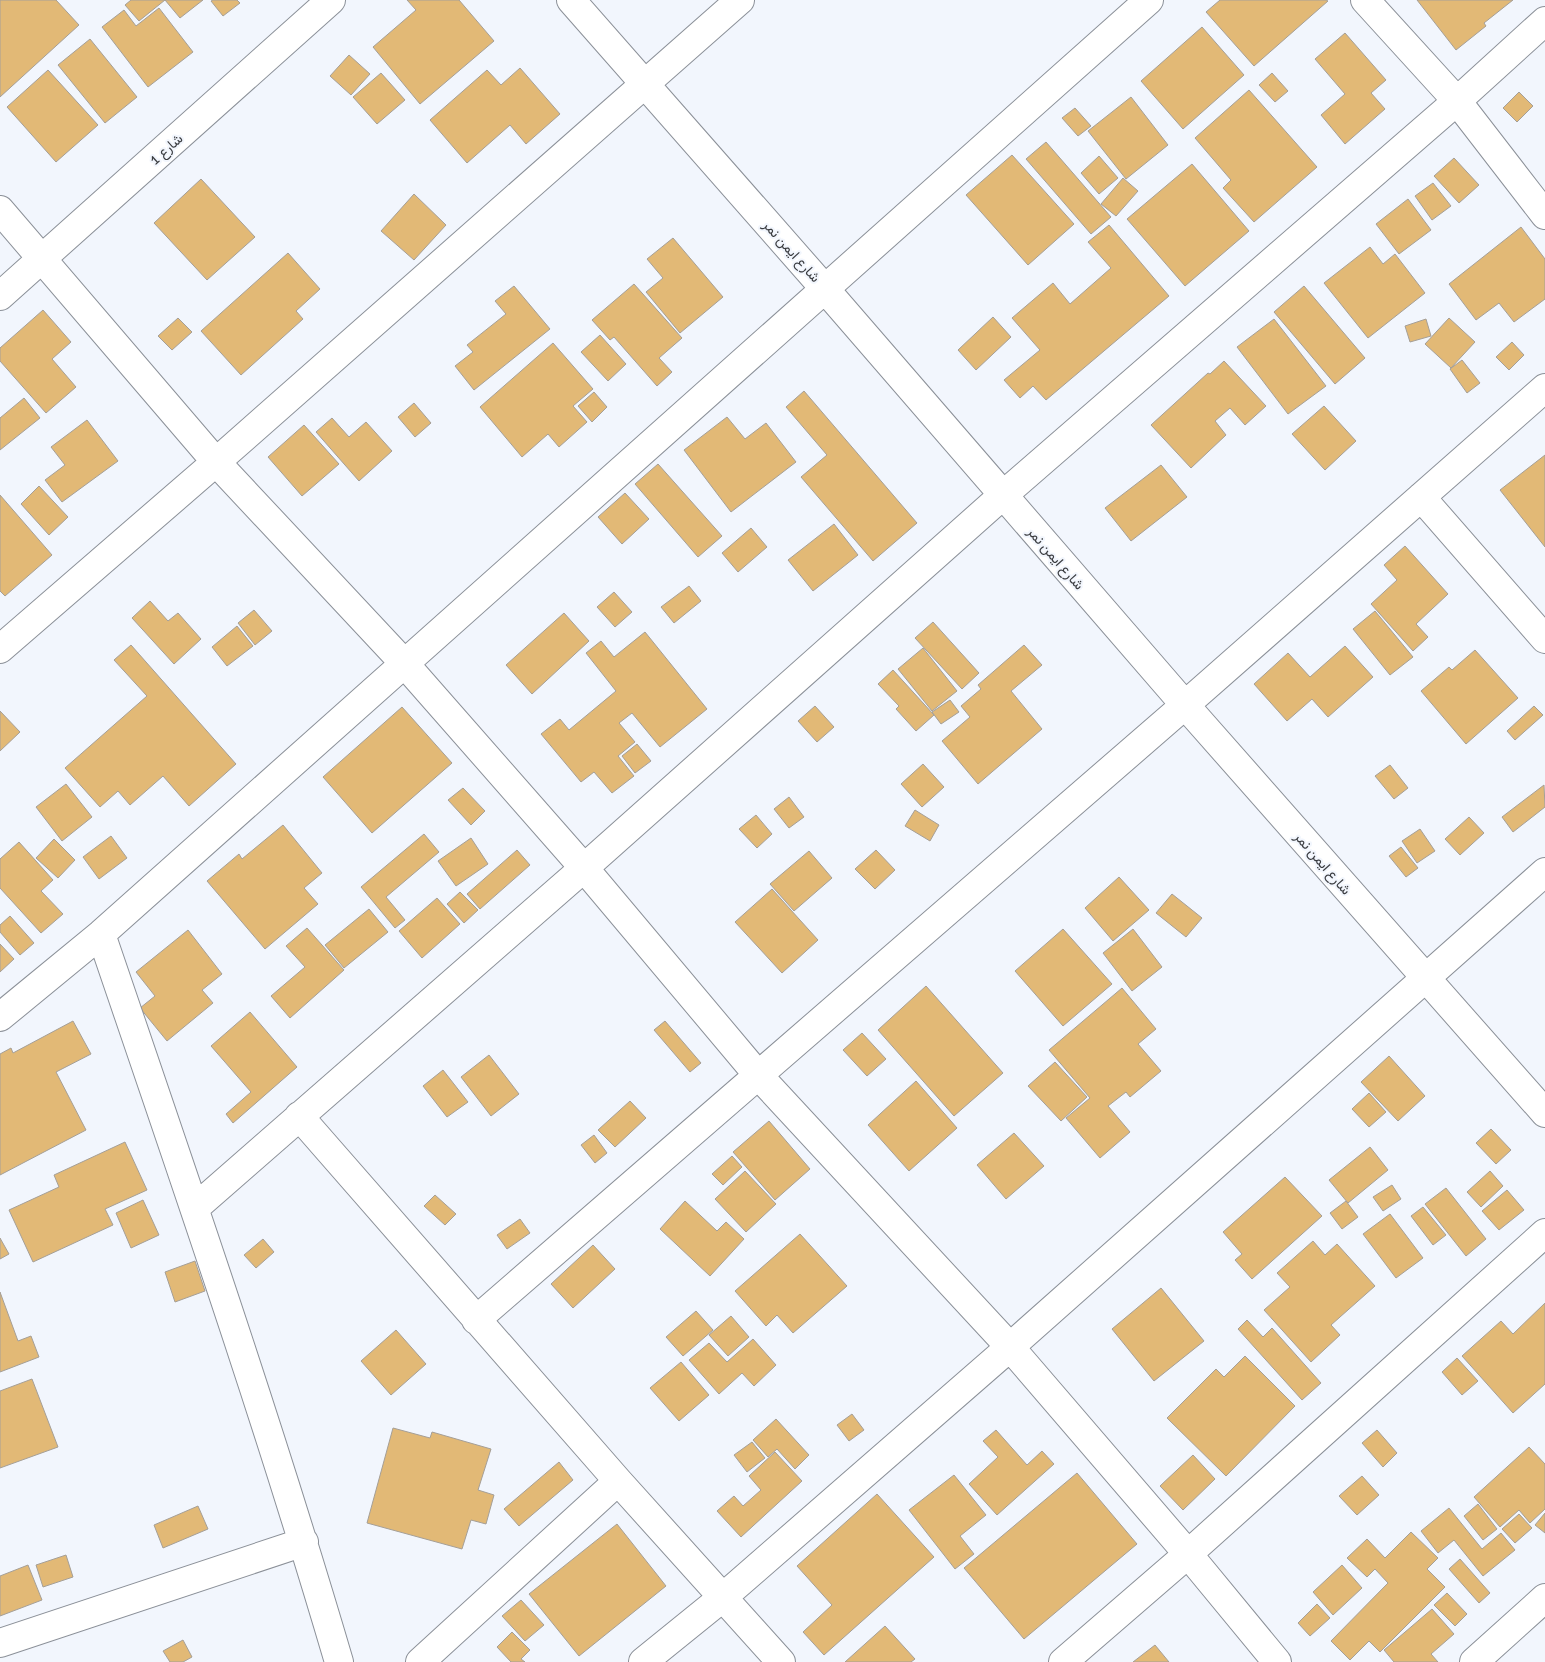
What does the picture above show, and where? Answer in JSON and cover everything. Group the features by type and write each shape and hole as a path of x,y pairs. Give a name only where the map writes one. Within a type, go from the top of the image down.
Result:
{"street":[{"name":"شارع 1","path":"0,296 43,260 330,0"},
{"name":"شارع ايمن نمر","path":"571,0 825,289 1184,705 1545,1113"},
{"path":"0,649 216,462 740,0"},
{"path":"0,1018 101,934 1149,0"},
{"path":"1365,0 1457,101 1545,215"},
{"path":"195,1208 584,868 1002,496 1457,101 1545,21"},
{"path":"0,210 216,462 404,663 584,868 758,1075 1010,1347 1188,1554 1277,1662"},
{"path":"476,1320 1184,705 1545,388"},
{"path":"1421,497 1545,639"},
{"path":"644,1662 722,1598 1010,1347 1545,872"},
{"path":"101,934 195,1208 304,1542 339,1662"},
{"path":"299,1116 618,1481 781,1662"},
{"path":"1063,1662 1188,1554 1545,1233"},
{"path":"420,1662 618,1481"},
{"path":"0,1643 304,1542"},
{"path":"1474,1662 1545,1598"}],"building":[{"path":"0,0 56,0 79,25 0,97"},
{"path":"131,0 165,0 139,21 125,5"},
{"path":"165,0 203,0 180,18"},
{"path":"237,0 240,3 223,16 211,1"},
{"path":"407,0 459,0 494,41 420,104 373,47 416,10"},
{"path":"1220,0 1328,1 1254,66 1206,12"},
{"path":"1417,0 1513,0 1484,23 1486,26 1456,50"},
{"path":"159,8 193,52 148,87 102,27 124,10 136,26"},
{"path":"1202,27 1244,75 1183,129 1141,81"},
{"path":"1345,33 1386,80 1371,93 1385,109 1345,144 1321,115 1345,94 1315,59"},
{"path":"90,39 137,97 105,123 58,65"},
{"path":"349,55 370,74 351,95 330,76"},
{"path":"520,68 560,114 526,144 510,125 467,163 430,120 487,70 501,85"},
{"path":"48,70 98,125 56,162 7,107"},
{"path":"381,73 405,100 377,124 353,97"},
{"path":"1272,73 1288,91 1275,102 1259,85"},
{"path":"1249,90 1317,167 1254,222 1223,188 1231,180 1195,138"},
{"path":"1519,92 1533,106 1517,122 1503,108"},
{"path":"1131,97 1168,145 1126,179 1088,131"},
{"path":"1075,108 1091,126 1078,136 1062,118"},
{"path":"1046,142 1111,217 1091,234 1026,159"},
{"path":"1012,155 1074,224 1028,265 966,195"},
{"path":"1099,156 1118,178 1099,194 1081,173"},
{"path":"1454,158 1479,185 1459,203 1434,176"},
{"path":"1192,164 1249,231 1185,286 1127,219"},
{"path":"1123,178 1138,191 1116,216 1101,204"},
{"path":"201,179 255,237 207,280 154,223"},
{"path":"1433,183 1451,206 1432,220 1415,196"},
{"path":"414,194 446,225 414,260 381,231"},
{"path":"1408,199 1431,230 1399,254 1376,224"},
{"path":"1109,225 1169,296 1046,400 1033,386 1020,398 1004,380 1040,350 1012,318 1053,283 1070,304 1111,268 1088,242"},
{"path":"1521,227 1545,259 1545,299 1514,322 1499,303 1476,320 1449,284"},
{"path":"673,238 723,297 680,333 646,292 663,278 647,259"},
{"path":"1370,247 1383,264 1395,254 1425,293 1368,338 1324,283"},
{"path":"288,253 320,289 296,311 303,319 241,375 201,331"},
{"path":"634,284 682,338 659,358 672,372 657,386 614,337 610,340 592,320"},
{"path":"514,286 550,329 474,390 455,366 473,352 467,345 506,314 495,301"},
{"path":"1304,286 1365,358 1335,384 1274,312"},
{"path":"43,310 71,342 52,359 76,387 46,413 0,361 0,348"},
{"path":"993,317 1011,337 976,370 958,350"},
{"path":"178,318 192,332 172,350 158,336"},
{"path":"1449,318 1475,342 1451,368 1425,344"},
{"path":"1274,319 1326,386 1288,414 1237,347"},
{"path":"1426,319 1431,336 1410,342 1405,326"},
{"path":"600,335 626,364 608,381 581,352"},
{"path":"1512,342 1524,355 1509,370 1496,357"},
{"path":"553,343 593,389 573,406 587,422 559,447 548,434 522,457 480,407"},
{"path":"1462,360 1480,383 1467,393 1450,369"},
{"path":"1224,361 1266,406 1245,425 1230,408 1215,421 1226,435 1191,468 1151,425 1208,373 1210,374"},
{"path":"804,391 917,523 873,561 801,477 827,455 786,407"},
{"path":"594,392 607,407 592,422 578,406"},
{"path":"24,398 40,418 0,450 0,418"},
{"path":"414,403 431,423 415,437 398,417"},
{"path":"1324,406 1356,441 1325,470 1292,434"},
{"path":"727,417 745,439 766,423 796,462 731,512 684,450"},
{"path":"332,418 349,437 366,422 392,451 359,481 316,432"},
{"path":"87,420 118,461 62,502 45,480 65,465 51,447"},
{"path":"304,425 339,464 302,496 268,457"},
{"path":"1545,455 1545,547 1500,490"},
{"path":"658,464 722,536 698,557 635,484"},
{"path":"1161,465 1187,497 1131,541 1105,508"},
{"path":"39,486 68,517 49,535 21,504"},
{"path":"625,493 649,519 622,544 598,517"},
{"path":"0,495 52,555 5,596 0,591"},
{"path":"834,524 858,555 813,591 788,560"},
{"path":"751,528 767,547 738,572 722,553"},
{"path":"1405,546 1448,594 1416,624 1428,637 1413,651 1371,604 1397,580 1384,565"},
{"path":"689,586 701,601 674,623 661,607"},
{"path":"614,592 632,612 615,627 597,607"},
{"path":"150,601 168,621 178,613 201,639 174,664 132,618"},
{"path":"254,610 272,631 255,645 238,623"},
{"path":"1375,611 1413,657 1390,675 1353,629"},
{"path":"564,613 589,641 532,694 506,665"},
{"path":"933,622 979,673 962,689 915,638"},
{"path":"237,626 253,646 227,666 212,647"},
{"path":"645,632 707,709 660,747 632,713 619,723 635,742 618,756 634,776 612,793 594,772 581,782 541,734 560,719 569,730 616,691 586,653 601,641 614,657"},
{"path":"131,645 236,764 189,806 163,776 130,805 118,791 100,807 65,768 147,696 114,660"},
{"path":"1024,645 1042,665 1011,691 1042,729 978,784 942,741 970,717 961,706 981,689 978,685"},
{"path":"1345,646 1373,677 1328,717 1312,699 1287,721 1254,684 1288,653 1310,677"},
{"path":"923,648 957,691 932,711 898,669"},
{"path":"1475,650 1518,698 1466,744 1421,691 1449,667 1452,670"},
{"path":"893,670 934,715 916,731 896,709 899,706 878,684"},
{"path":"950,700 959,712 941,724 932,712"},
{"path":"815,706 834,727 817,742 798,721"},
{"path":"1534,706 1543,715 1515,740 1507,731"},
{"path":"402,707 452,763 372,833 323,777"},
{"path":"0,711 20,732 0,751"},
{"path":"637,744 651,761 635,773 622,756"},
{"path":"923,764 944,787 922,807 901,784"},
{"path":"1390,765 1408,788 1394,799 1375,776"},
{"path":"66,784 92,817 62,841 36,807"},
{"path":"1544,785 1545,807 1513,832 1502,817"},
{"path":"463,788 485,811 471,825 448,800"},
{"path":"789,797 804,817 789,828 774,809"},
{"path":"915,810 939,825 930,841 905,826"},
{"path":"756,815 772,834 757,848 739,829"},
{"path":"1469,817 1484,833 1460,855 1445,839"},
{"path":"283,825 322,873 304,888 318,904 265,949 207,881 239,854 242,859"},
{"path":"1420,829 1435,851 1417,863 1402,841"},
{"path":"424,834 439,852 386,897 405,920 395,928 361,887"},
{"path":"111,836 127,858 99,879 83,857"},
{"path":"471,838 488,864 456,886 438,861"},
{"path":"54,839 75,860 58,878 36,858"},
{"path":"19,842 53,880 41,891 63,914 41,933 0,888 0,859"},
{"path":"1401,847 1418,868 1406,877 1389,856"},
{"path":"517,850 530,865 480,909 467,894"},
{"path":"876,850 895,870 875,889 855,869"},
{"path":"809,851 832,878 794,911 770,884"},
{"path":"1119,877 1149,910 1113,941 1085,908"},
{"path":"772,889 818,940 782,973 735,922"},
{"path":"460,892 478,910 464,923 447,904"},
{"path":"1172,894 1202,918 1186,937 1156,913"},
{"path":"437,898 460,924 422,958 399,931"},
{"path":"369,909 388,932 344,968 325,945"},
{"path":"10,916 34,943 20,955 0,932 0,925"},
{"path":"307,928 344,970 290,1018 271,996 305,967 286,946"},
{"path":"1063,929 1112,984 1063,1026 1015,971"},
{"path":"1133,929 1162,967 1132,991 1103,953"},
{"path":"188,930 222,974 202,990 213,1003 167,1041 140,1008 155,996 136,972"},
{"path":"0,944 14,959 0,972"},
{"path":"926,986 1003,1073 954,1116 878,1030"},
{"path":"1122,988 1156,1029 1138,1044 1161,1071 1130,1097 1126,1092 1108,1106 1130,1132 1100,1158 1066,1118 1090,1098 1049,1050"},
{"path":"250,1012 297,1067 233,1123 226,1114 251,1092 211,1046"},
{"path":"73,1021 91,1054 56,1072 86,1130 0,1175 0,1054 11,1048 13,1053"},
{"path":"665,1021 701,1063 690,1072 654,1030"},
{"path":"862,1033 886,1059 867,1076 843,1050"},
{"path":"489,1055 519,1094 491,1116 461,1077"},
{"path":"1389,1056 1425,1096 1398,1121 1361,1082"},
{"path":"1055,1062 1087,1097 1061,1121 1028,1086"},
{"path":"443,1070 468,1102 447,1117 423,1086"},
{"path":"916,1081 957,1128 909,1171 868,1125"},
{"path":"1369,1093 1386,1112 1369,1127 1352,1109"},
{"path":"630,1101 646,1118 615,1147 598,1130"},
{"path":"769,1121 810,1169 775,1200 733,1152"},
{"path":"1491,1129 1511,1150 1496,1164 1476,1143"},
{"path":"1014,1133 1044,1166 1006,1199 977,1165"},
{"path":"594,1135 607,1153 595,1163 581,1145"},
{"path":"125,1142 147,1190 105,1209 113,1225 33,1262 9,1210 59,1187 54,1175"},
{"path":"1370,1147 1388,1170 1348,1203 1329,1180"},
{"path":"732,1156 742,1167 723,1185 712,1174"},
{"path":"745,1171 776,1204 746,1232 715,1199"},
{"path":"1490,1171 1503,1186 1481,1207 1467,1192"},
{"path":"1285,1177 1322,1216 1252,1279 1235,1260 1242,1254 1223,1232"},
{"path":"1392,1185 1401,1199 1383,1211 1373,1197"},
{"path":"1446,1188 1486,1239 1466,1256 1425,1204"},
{"path":"1507,1190 1524,1210 1499,1230 1482,1211"},
{"path":"435,1195 456,1214 445,1225 424,1206"},
{"path":"143,1200 159,1235 131,1248 116,1213"},
{"path":"685,1201 717,1231 726,1222 744,1239 710,1276 660,1229"},
{"path":"1346,1201 1358,1217 1342,1229 1330,1213"},
{"path":"1423,1207 1446,1235 1433,1245 1411,1216"},
{"path":"1390,1214 1423,1258 1396,1278 1363,1234"},
{"path":"520,1219 530,1233 507,1249 497,1235"},
{"path":"800,1234 847,1286 793,1333 777,1315 766,1326 735,1291"},
{"path":"0,1238 9,1254 0,1259"},
{"path":"263,1239 274,1252 256,1268 244,1255"},
{"path":"1313,1241 1325,1255 1337,1244 1375,1286 1331,1325 1340,1335 1311,1362 1264,1310 1290,1287 1277,1273"},
{"path":"593,1245 615,1269 573,1308 551,1284"},
{"path":"195,1261 205,1291 175,1302 165,1272"},
{"path":"1161,1288 1204,1341 1154,1381 1112,1329"},
{"path":"0,1292 18,1341 31,1336 39,1357 0,1372"},
{"path":"1545,1303 1545,1384 1513,1413 1462,1356 1501,1321 1513,1334"},
{"path":"696,1311 713,1330 683,1356 666,1337"},
{"path":"731,1316 749,1337 728,1356 709,1335"},
{"path":"1247,1320 1263,1337 1272,1328 1321,1383 1302,1400 1238,1329"},
{"path":"396,1330 426,1364 391,1395 361,1361"},
{"path":"753,1339 776,1365 754,1386 742,1373 719,1394 689,1360 709,1343 727,1362"},
{"path":"1245,1356 1295,1406 1226,1476 1167,1418 1216,1369 1224,1377"},
{"path":"1457,1358 1478,1381 1462,1395 1442,1372"},
{"path":"681,1362 709,1395 679,1421 650,1388"},
{"path":"32,1379 58,1447 0,1468 0,1391"},
{"path":"852,1414 864,1430 849,1441 837,1425"},
{"path":"776,1419 809,1455 795,1469 777,1449 768,1457 753,1440"},
{"path":"393,1428 430,1438 432,1432 491,1449 478,1490 494,1495 486,1524 471,1520 462,1549 367,1523"},
{"path":"996,1430 1027,1465 1042,1451 1054,1464 997,1515 969,1484 998,1457 983,1441"},
{"path":"1377,1430 1397,1453 1383,1467 1362,1443"},
{"path":"752,1442 765,1458 747,1472 734,1455"},
{"path":"1529,1447 1545,1464 1545,1509 1530,1523 1519,1510 1500,1527 1474,1497"},
{"path":"775,1452 802,1481 741,1537 717,1511 734,1496 743,1506 761,1490 749,1476"},
{"path":"1193,1455 1215,1479 1183,1510 1160,1486"},
{"path":"559,1462 573,1480 519,1526 504,1509"},
{"path":"1077,1473 1137,1544 1024,1639 964,1568"},
{"path":"954,1475 986,1515 960,1536 974,1554 955,1569 909,1510"},
{"path":"1362,1476 1379,1495 1357,1515 1339,1496"},
{"path":"877,1494 934,1557 824,1655 803,1632 832,1605 797,1566"},
{"path":"1478,1504 1497,1529 1483,1540 1464,1516"},
{"path":"198,1506 208,1529 163,1548 154,1525"},
{"path":"1449,1508 1482,1549 1501,1533 1515,1550 1483,1576 1454,1540 1438,1553 1421,1531"},
{"path":"1545,1513 1545,1533 1535,1525"},
{"path":"1519,1514 1532,1528 1515,1543 1502,1529"},
{"path":"617,1524 666,1586 579,1656 529,1594"},
{"path":"1411,1532 1438,1558 1427,1569 1445,1587 1380,1652 1369,1641 1350,1660 1331,1641 1388,1583 1375,1569 1367,1577 1347,1558 1367,1539 1385,1558"},
{"path":"66,1555 73,1577 43,1587 36,1565"},
{"path":"1460,1559 1490,1593 1479,1603 1449,1569"},
{"path":"28,1565 42,1600 0,1616 0,1576"},
{"path":"1342,1565 1362,1588 1333,1615 1313,1592"},
{"path":"1447,1593 1467,1614 1455,1626 1434,1605"},
{"path":"521,1600 544,1625 525,1641 502,1616"},
{"path":"1317,1604 1330,1618 1310,1636 1298,1623"},
{"path":"1432,1609 1454,1634 1431,1654 1438,1662 1394,1662 1384,1650"},
{"path":"885,1626 915,1659 911,1662 845,1662"},
{"path":"512,1632 530,1650 521,1659 525,1662 511,1662 497,1647"},
{"path":"183,1640 192,1657 183,1662 170,1662 163,1651"},
{"path":"1155,1645 1169,1662 1133,1662"}]}
